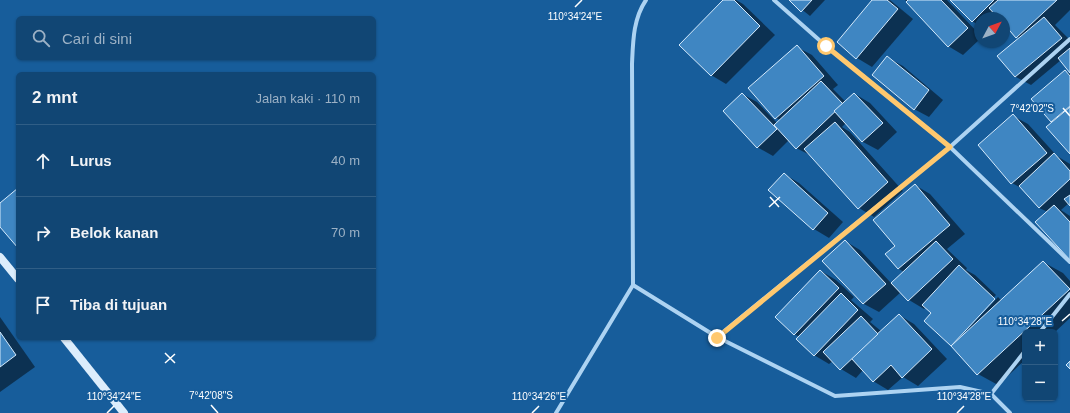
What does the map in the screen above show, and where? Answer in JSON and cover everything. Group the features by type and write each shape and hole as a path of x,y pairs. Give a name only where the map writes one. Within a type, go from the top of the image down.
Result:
{"main road":[{"path":"0,257 16,277"},
{"path":"66,340 124,413"}],"street":[{"path":"556,413 634,285 633,36 637,18 646,0"},
{"path":"774,0 826,46 950,147 1070,262"},
{"path":"717,338 950,147 1070,39"},
{"path":"634,285 717,338 835,396 960,387 991,394 1010,413"},
{"path":"1042,329 1070,294"},
{"path":"991,394 1022,355"}],"building":[{"path":"723,0 734,0 760,26 711,76 679,45"},
{"path":"789,0 812,0 801,12"},
{"path":"872,0 887,0 898,9 856,59 837,42"},
{"path":"908,0 941,0 968,28 948,47 906,2"},
{"path":"950,0 994,0 982,12 974,12 974,20 972,22"},
{"path":"998,0 1057,0 1016,38 1010,31 1010,12 993,12 989,8"},
{"path":"1044,17 1062,38 1015,77 997,56 1007,48 1010,48 1010,45"},
{"path":"797,45 824,76 775,119 748,88"},
{"path":"1070,48 1070,73 1058,58"},
{"path":"887,56 929,90 914,110 872,75"},
{"path":"1065,70 1070,76 1070,106 1051,122 1031,99"},
{"path":"821,81 843,104 796,149 774,125"},
{"path":"742,93 777,129 757,148 723,111"},
{"path":"854,93 883,123 862,142 834,111"},
{"path":"1070,107 1070,154 1046,127"},
{"path":"1013,114 1047,153 1011,184 978,145"},
{"path":"835,122 888,182 858,209 804,149"},
{"path":"1054,153 1070,171 1070,179 1039,208 1019,186"},
{"path":"784,173 828,213 813,230 768,190"},
{"path":"915,184 950,225 898,269 885,254 895,246 873,220"},
{"path":"16,190 16,246 0,227 0,203"},
{"path":"1070,195 1070,206 1064,199"},
{"path":"1054,205 1070,222 1070,260 1035,222"},
{"path":"845,240 886,284 863,304 822,261"},
{"path":"936,241 953,259 908,301 891,283"},
{"path":"1043,261 1070,289 1027,329 1022,329 1022,333 977,375 951,346"},
{"path":"959,265 995,299 951,346 924,321 931,313 922,305"},
{"path":"820,270 839,288 794,335 775,317"},
{"path":"841,293 858,310 814,356 796,339"},
{"path":"899,314 932,349 902,378 891,365 873,382 851,358"},
{"path":"861,316 878,334 840,370 823,352"},
{"path":"0,332 16,355 0,367"},
{"path":"1070,361 1070,369 1066,365"}],"route":[{"path":"717,338 950,147 826,46"}]}
